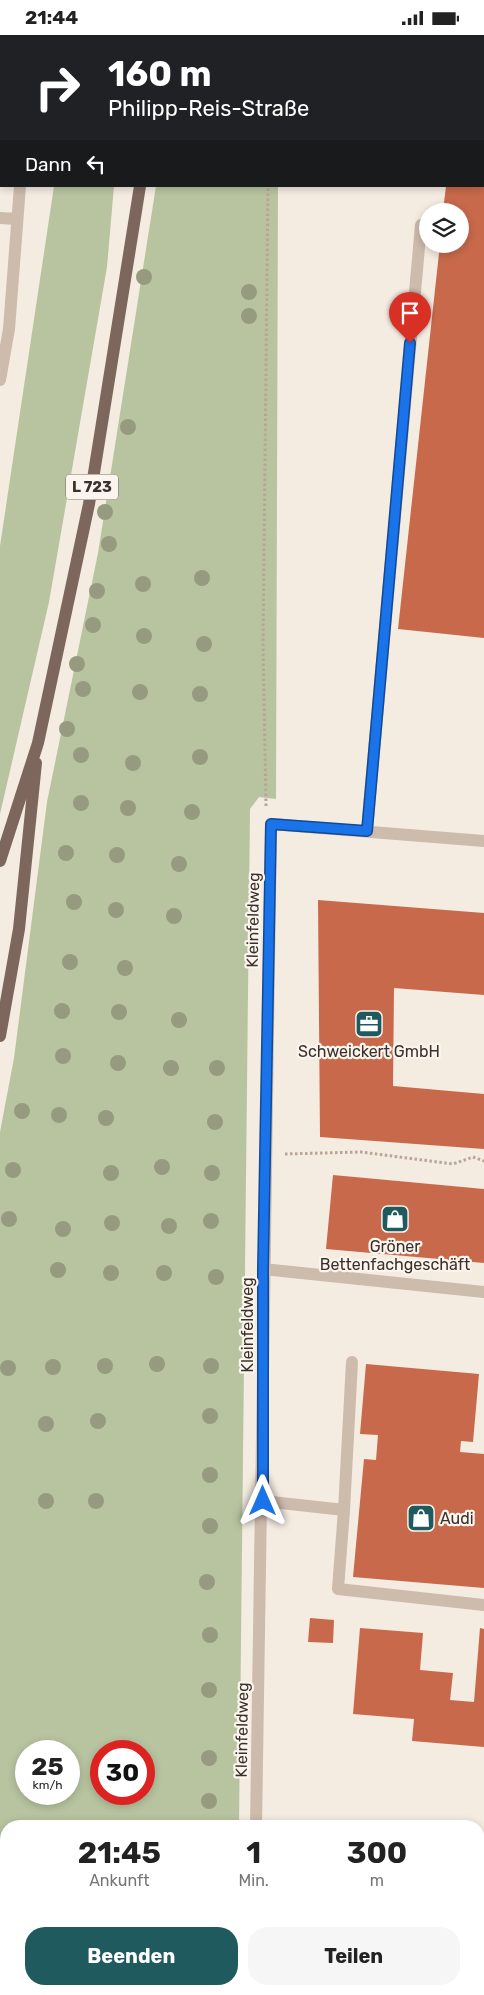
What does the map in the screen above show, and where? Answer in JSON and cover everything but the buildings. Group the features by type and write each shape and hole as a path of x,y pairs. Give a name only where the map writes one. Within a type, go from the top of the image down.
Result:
{"main road":[{"name":"L 723","path":"0,861 38,743 89,504 140,187"},
{"name":"L 723","path":"0,1036 19,929 38,743"}],"street":[{"path":"0,380 8,329 20,187"},
{"path":"0,219 18,219"},
{"path":"367,831 419,247"},
{"path":"271,824 484,841"},
{"name":"Kleinfeldweg","path":"256,1820 263,1501 263,1269 271,824"},
{"path":"263,1269 484,1292"},
{"path":"352,1362 338,1589 484,1605"},
{"path":"263,1501 344,1510"}],"path":[{"path":"268,187 263,645 266,804 271,824"},
{"path":"266,1155 361,1152 453,1164 473,1157 484,1161"}],"green space":[{"path":"54,187 114,187 107,267 49,602 0,814 0,546"},
{"path":"156,187 278,187 276,799 259,797 250,809 239,1820 0,1820 0,1132 14,1058 47,802 98,553"}],"place":[{"name":"Schweickert GmbH","path":"369,1024"},
{"name":"Gröner Bettenfachgeschäft","path":"395,1219"},
{"name":"Audi","path":"421,1518"}],"route":[{"path":"263,1501 263,1269 271,824 367,831 410,343"}]}
